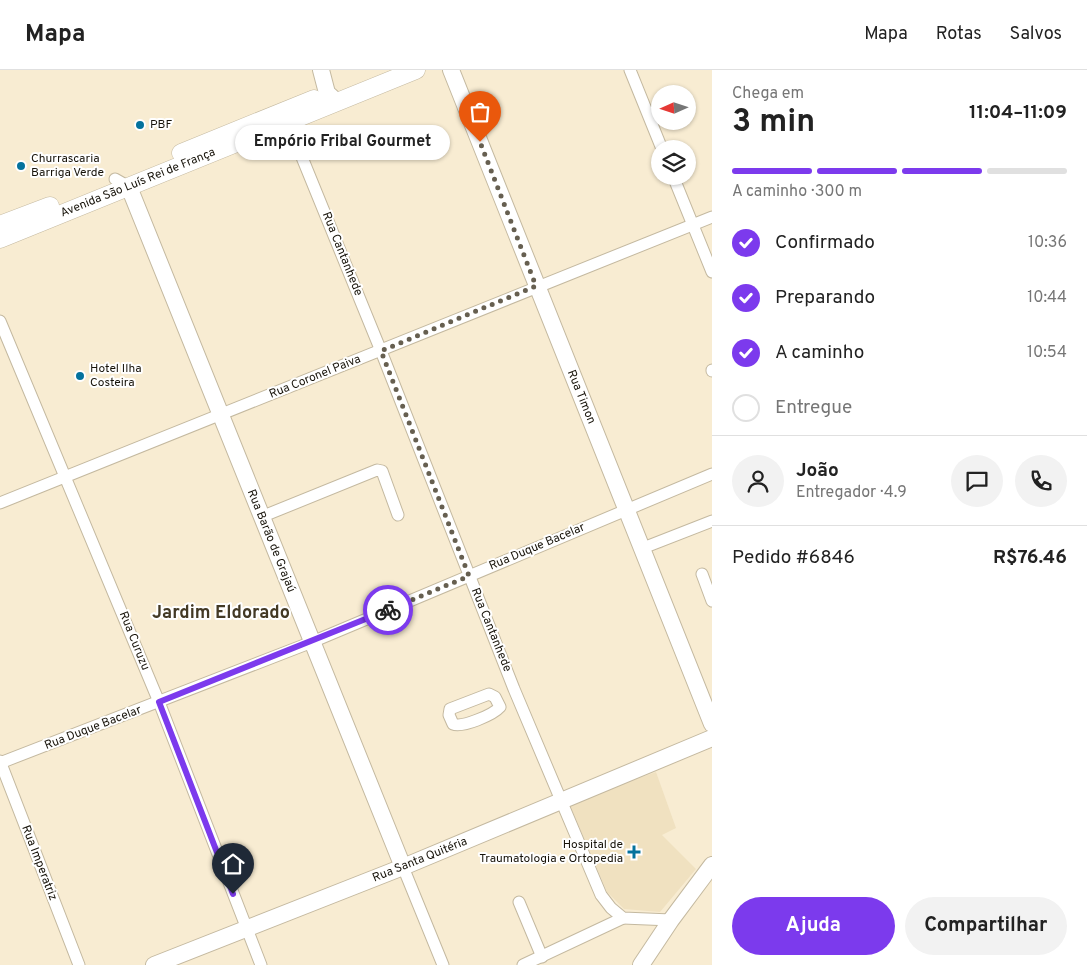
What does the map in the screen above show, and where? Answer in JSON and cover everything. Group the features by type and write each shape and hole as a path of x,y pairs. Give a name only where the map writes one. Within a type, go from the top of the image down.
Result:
{"main road":[{"name":"Avenida São Luís Rei de França","path":"0,226 288,123 384,70"},
{"name":"Avenida São Luís Rei de França","path":"0,239 122,183 332,98 416,70"}],"street":[{"path":"321,70 332,98"},
{"name":"Rua Timon","path":"451,70 712,724"},
{"path":"630,70 658,140"},
{"name":"Rua Cantanhede","path":"288,123 561,802 601,895 611,908 623,918"},
{"name":"Rua Barão de Grajaú","path":"122,183 220,415 443,965"},
{"path":"677,185 712,272"},
{"name":"Rua Coronel Paiva","path":"0,503 381,351 536,286 712,217"},
{"name":"Rua Curuzu","path":"0,321 159,702 261,965"},
{"path":"261,517 377,470 382,471 398,515"},
{"name":"Rua Duque Bacelar","path":"0,762 312,642 712,474"},
{"path":"643,548 712,521"},
{"path":"702,574 712,601"},
{"path":"496,697 514,689"},
{"name":"Rua Santa Quitéria","path":"154,965 403,867 712,738"},
{"name":"Rua Imperatriz","path":"0,762 78,965"},
{"path":"640,965 712,865"},
{"path":"519,902 542,957"},
{"path":"523,965 623,918 671,920"}],"shaded area":[{"name":"Hospital de Traumatologia e Ortopedia","path":"656,772 676,828 662,835 696,869 660,912 624,909 607,892 569,803"}],"way so far":[{"path":"388,610 469,576 381,351 536,286 480,142"}],"place":[{"name":"PBF","path":"140,125"},
{"name":"Empório Fribal Gourmet","path":"480,142"},
{"name":"Churrascaria Barriga Verde","path":"21,166"},
{"name":"Hotel Ilha Costeira","path":"80,376"},
{"name":"Hospital de Traumatologia e Ortopedia","path":"634,852"}],"district":[{"name":"Jardim Eldorado","path":"221,613"}],"route":[{"path":"233,894 159,702 388,610"}]}
